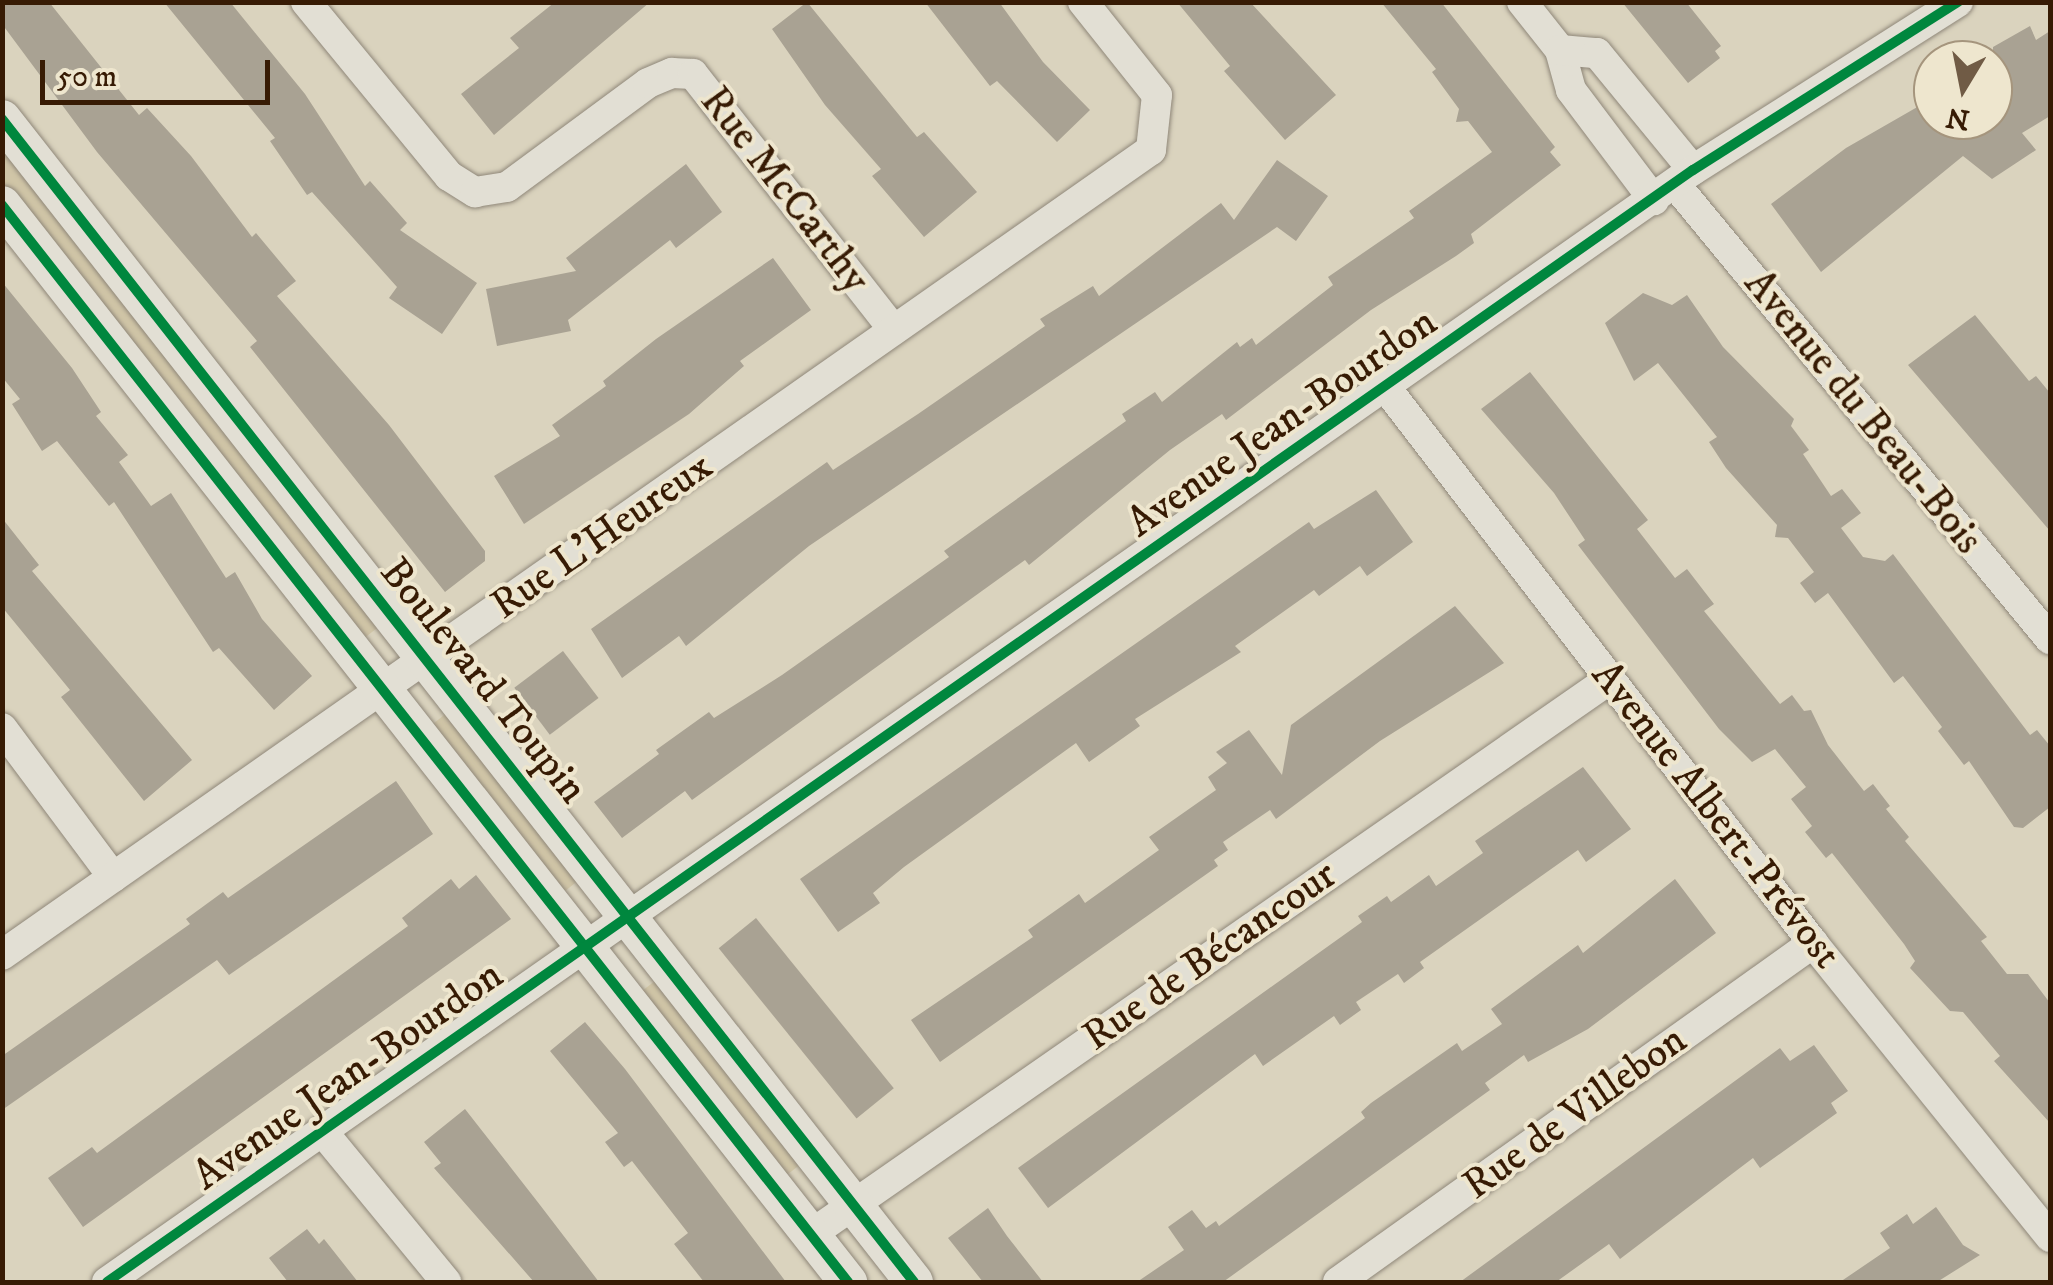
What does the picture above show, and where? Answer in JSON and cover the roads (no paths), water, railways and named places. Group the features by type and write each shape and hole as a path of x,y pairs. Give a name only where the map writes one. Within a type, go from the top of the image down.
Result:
{"street":[{"name":"Rue McCarthy","path":"306,2 449,176 475,192 507,187 648,83 672,73 693,74 894,330"},
{"name":"Rue L'Heureux","path":"2,955 383,692 1150,150 1156,95 1084,2"},
{"name":"Avenue du Beau-Bois","path":"1522,2 1560,50 1572,90 1674,185 2050,640"},
{"name":"Avenue Jean-Bourdon","path":"107,1282 632,920 1674,185 1958,2"},
{"name":"Avenue du Beau-Bois","path":"1560,50 1596,53 1674,185"},
{"name":"Boulevard Toupin","path":"2,120 914,1282"},
{"name":"Boulevard Toupin","path":"2,205 848,1282"},
{"name":"Avenue Albert-Prévost","path":"1387,388 1813,943 2050,1237"},
{"name":"Rue de Bécancour","path":"810,1234 1610,679"},
{"path":"2,728 114,877"},
{"name":"Rue de Villebon","path":"1338,1282 1813,943"},
{"path":"323,1132 446,1282"}]}
